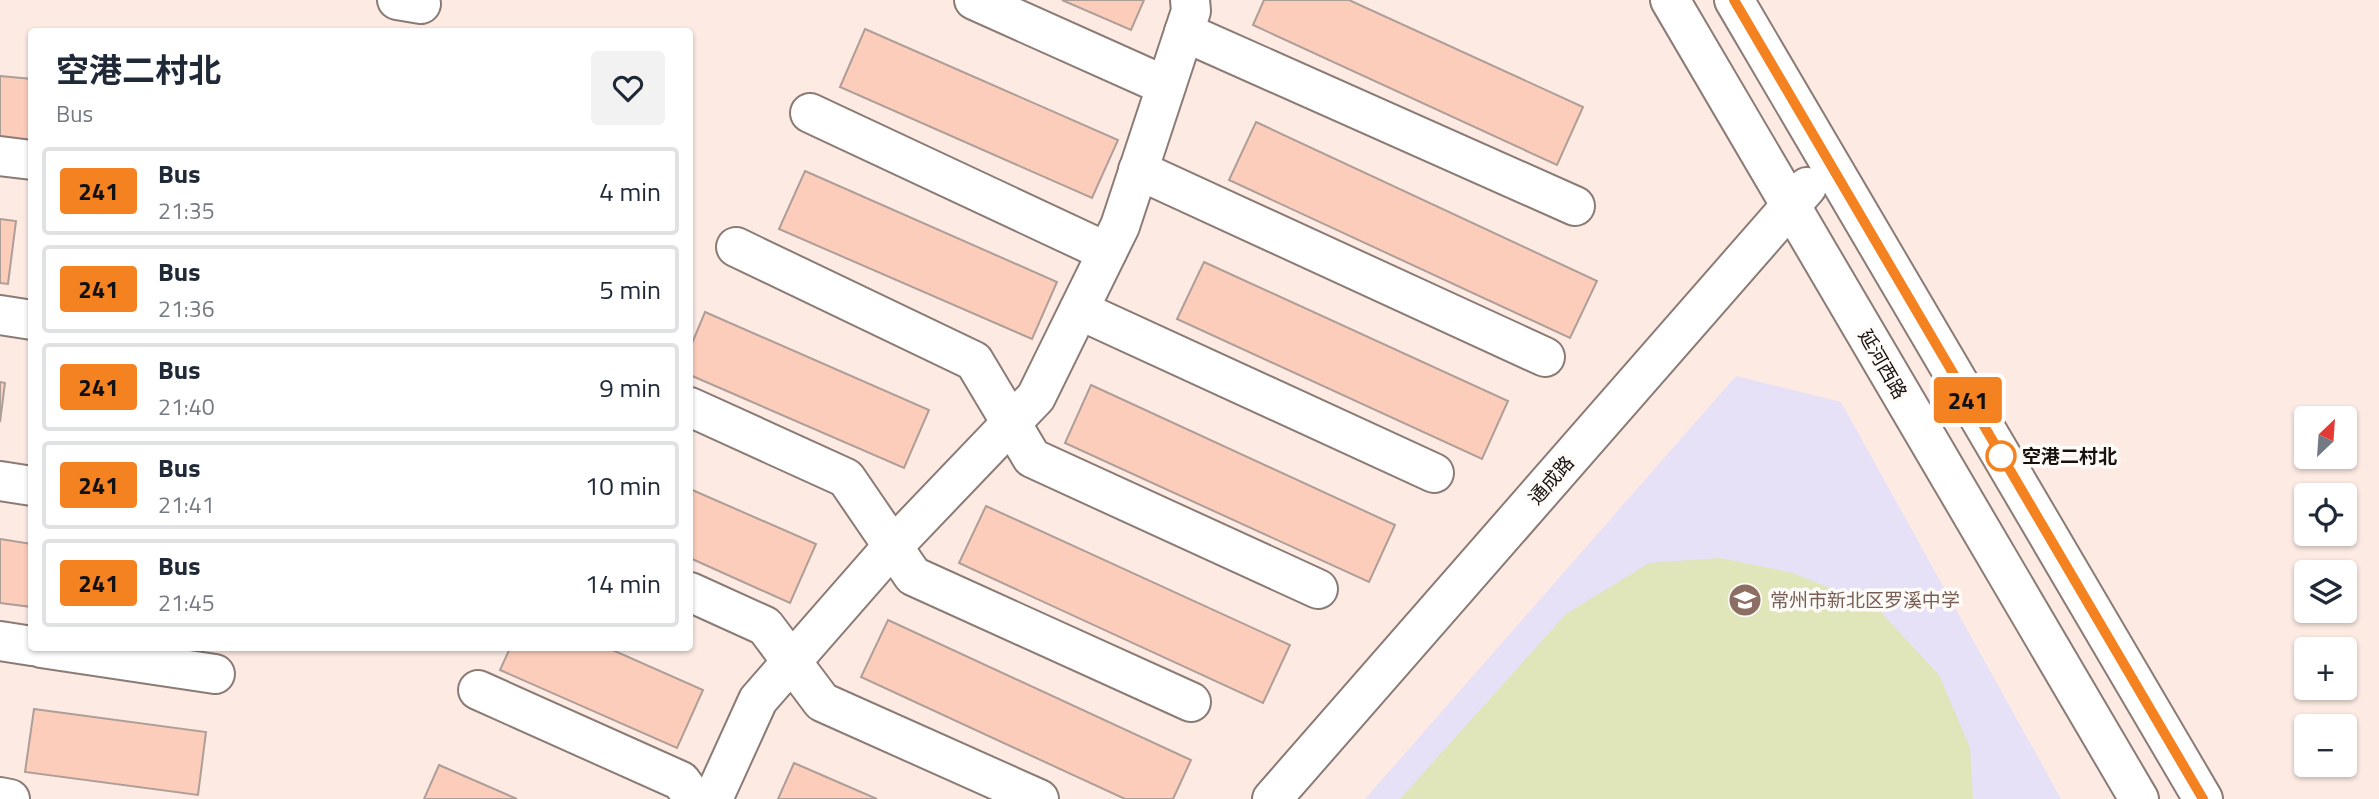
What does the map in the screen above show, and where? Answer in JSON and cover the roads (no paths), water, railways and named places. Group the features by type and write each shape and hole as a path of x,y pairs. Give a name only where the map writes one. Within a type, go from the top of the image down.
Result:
{"street":[{"path":"974,0 1166,86"},
{"name":"延河西路","path":"1670,0 2139,799"},
{"path":"1734,0 2203,799"},
{"path":"713,799 758,700 893,547 1036,397 1120,226 1187,16 1575,206"},
{"path":"810,113 1107,251"},
{"path":"0,156 28,160"},
{"name":"通成路","path":"1272,799 1829,161"},
{"path":"1138,170 1545,357"},
{"path":"736,247 974,361 1032,458 1318,589"},
{"path":"1079,310 1434,473"},
{"path":"0,315 28,319"},
{"path":"693,408 846,478 912,576 1191,702"},
{"path":"0,481 28,485"},
{"path":"693,593 765,626 822,702 1039,799"},
{"path":"0,641 28,645"},
{"path":"61,651 215,674"},
{"path":"478,690 681,781 694,799"},
{"path":"0,797 10,799"}],"place":[{"name":"空港二村北","path":"2001,456"},
{"name":"常州市新北区罗溪中学","path":"1745,600"}]}
